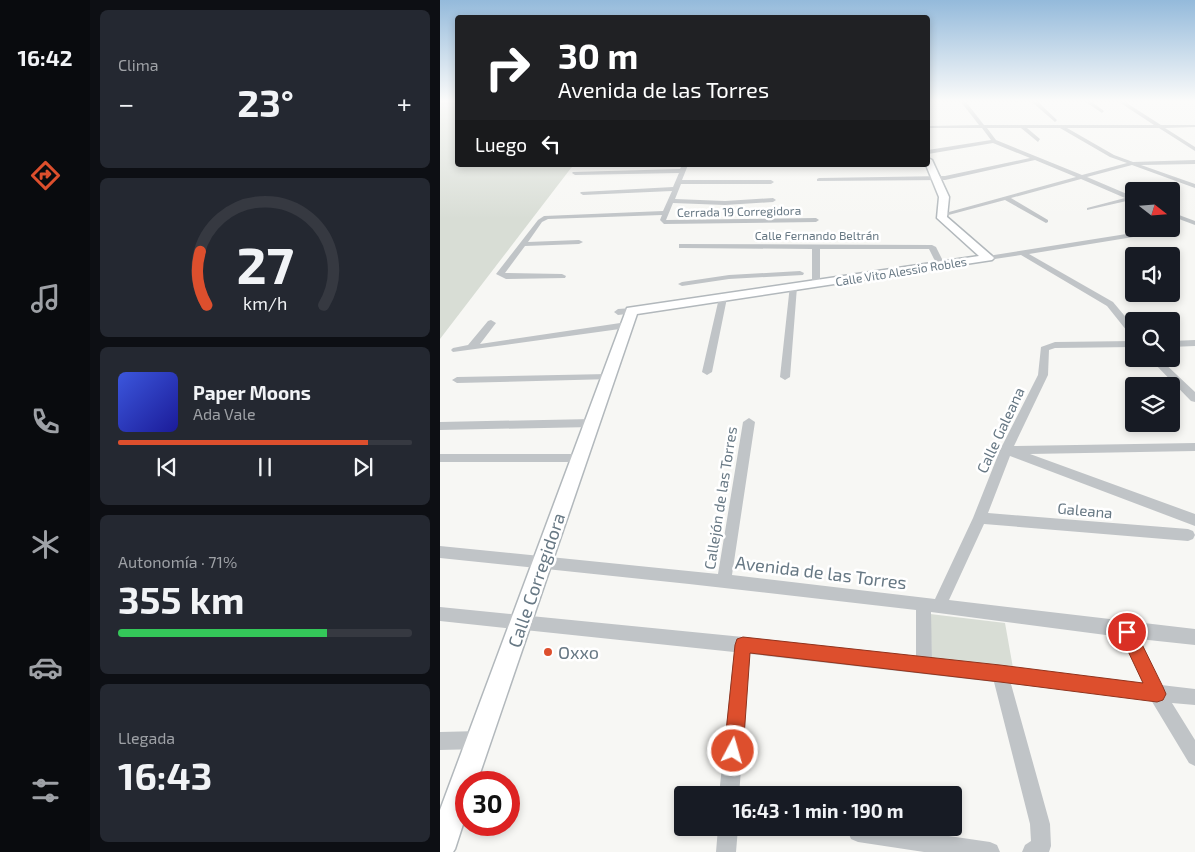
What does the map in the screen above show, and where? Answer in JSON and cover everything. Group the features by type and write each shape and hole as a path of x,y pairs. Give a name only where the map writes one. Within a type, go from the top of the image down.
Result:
{"street":[{"path":"930,152 994,140 1125,195"},
{"path":"1084,140 1112,156 1195,186"},
{"path":"1181,140 1195,149"},
{"path":"819,180 947,178 1037,158"},
{"path":"941,215 1134,163 1195,162"},
{"path":"930,165 944,197 942,218 988,258"},
{"path":"575,173 683,168 664,217"},
{"path":"678,182 771,182"},
{"path":"583,193 674,189"},
{"path":"1005,197 1046,221"},
{"path":"671,201 725,203 773,200"},
{"path":"1089,209 1125,200"},
{"name":"Cerrada 19 Corregidora","path":"562,276 506,277 500,274 540,221 546,218 664,217 669,223 816,220"},
{"path":"1180,218 1195,224"},
{"name":"Calle Vito Alessio Robles","path":"1180,227 1195,224"},
{"name":"Calle Vito Alessio Robles","path":"625,316 723,298 1125,236"},
{"path":"523,244 579,242"},
{"name":"Calle Fernando Beltrán","path":"682,246 932,247 941,265"},
{"path":"816,247 816,284"},
{"path":"1021,252 1086,288 1110,304 1125,321"},
{"path":"682,284 729,276 800,273"},
{"path":"773,274 780,289"},
{"path":"785,377 793,287"},
{"path":"707,372 723,298"},
{"path":"456,350 625,316"},
{"name":"Calle Corregidora","path":"440,849 608,378 625,316"},
{"path":"472,347 491,323"},
{"path":"1180,344 1195,343"},
{"name":"Calle Galeana","path":"939,606 980,518 1006,450 1043,376 1044,350 1055,345 1125,344"},
{"path":"1163,367 1195,398"},
{"path":"457,380 608,378"},
{"name":"Callejón de las Torres","path":"724,580 749,422"},
{"path":"440,426 592,423"},
{"path":"1006,450 1195,447"},
{"path":"1006,450 1195,520"},
{"path":"440,458 579,458"},
{"name":"Galeana","path":"980,518 1188,535"},
{"name":"Avenida de las Torres","path":"440,552 724,580 939,606 1127,632 1195,638"},
{"path":"923,604 924,665"},
{"path":"440,614 1000,673 1157,694 1195,697"},
{"path":"1127,632 1157,694 1195,757"},
{"path":"730,786 743,645"},
{"path":"1000,673 1040,824 1040,846 1032,852"},
{"path":"440,741 480,740"},
{"path":"726,852 727,836"},
{"path":"884,836 990,852"}],"shaded area":[{"path":"440,140 455,140 455,167 572,167 571,168 440,339"},
{"path":"930,614 1005,623 1013,668 932,659"}],"place":[{"name":"Oxxo","path":"548,652"}],"route":[{"path":"733,751 743,645 1000,673 1157,694 1127,632"}]}
